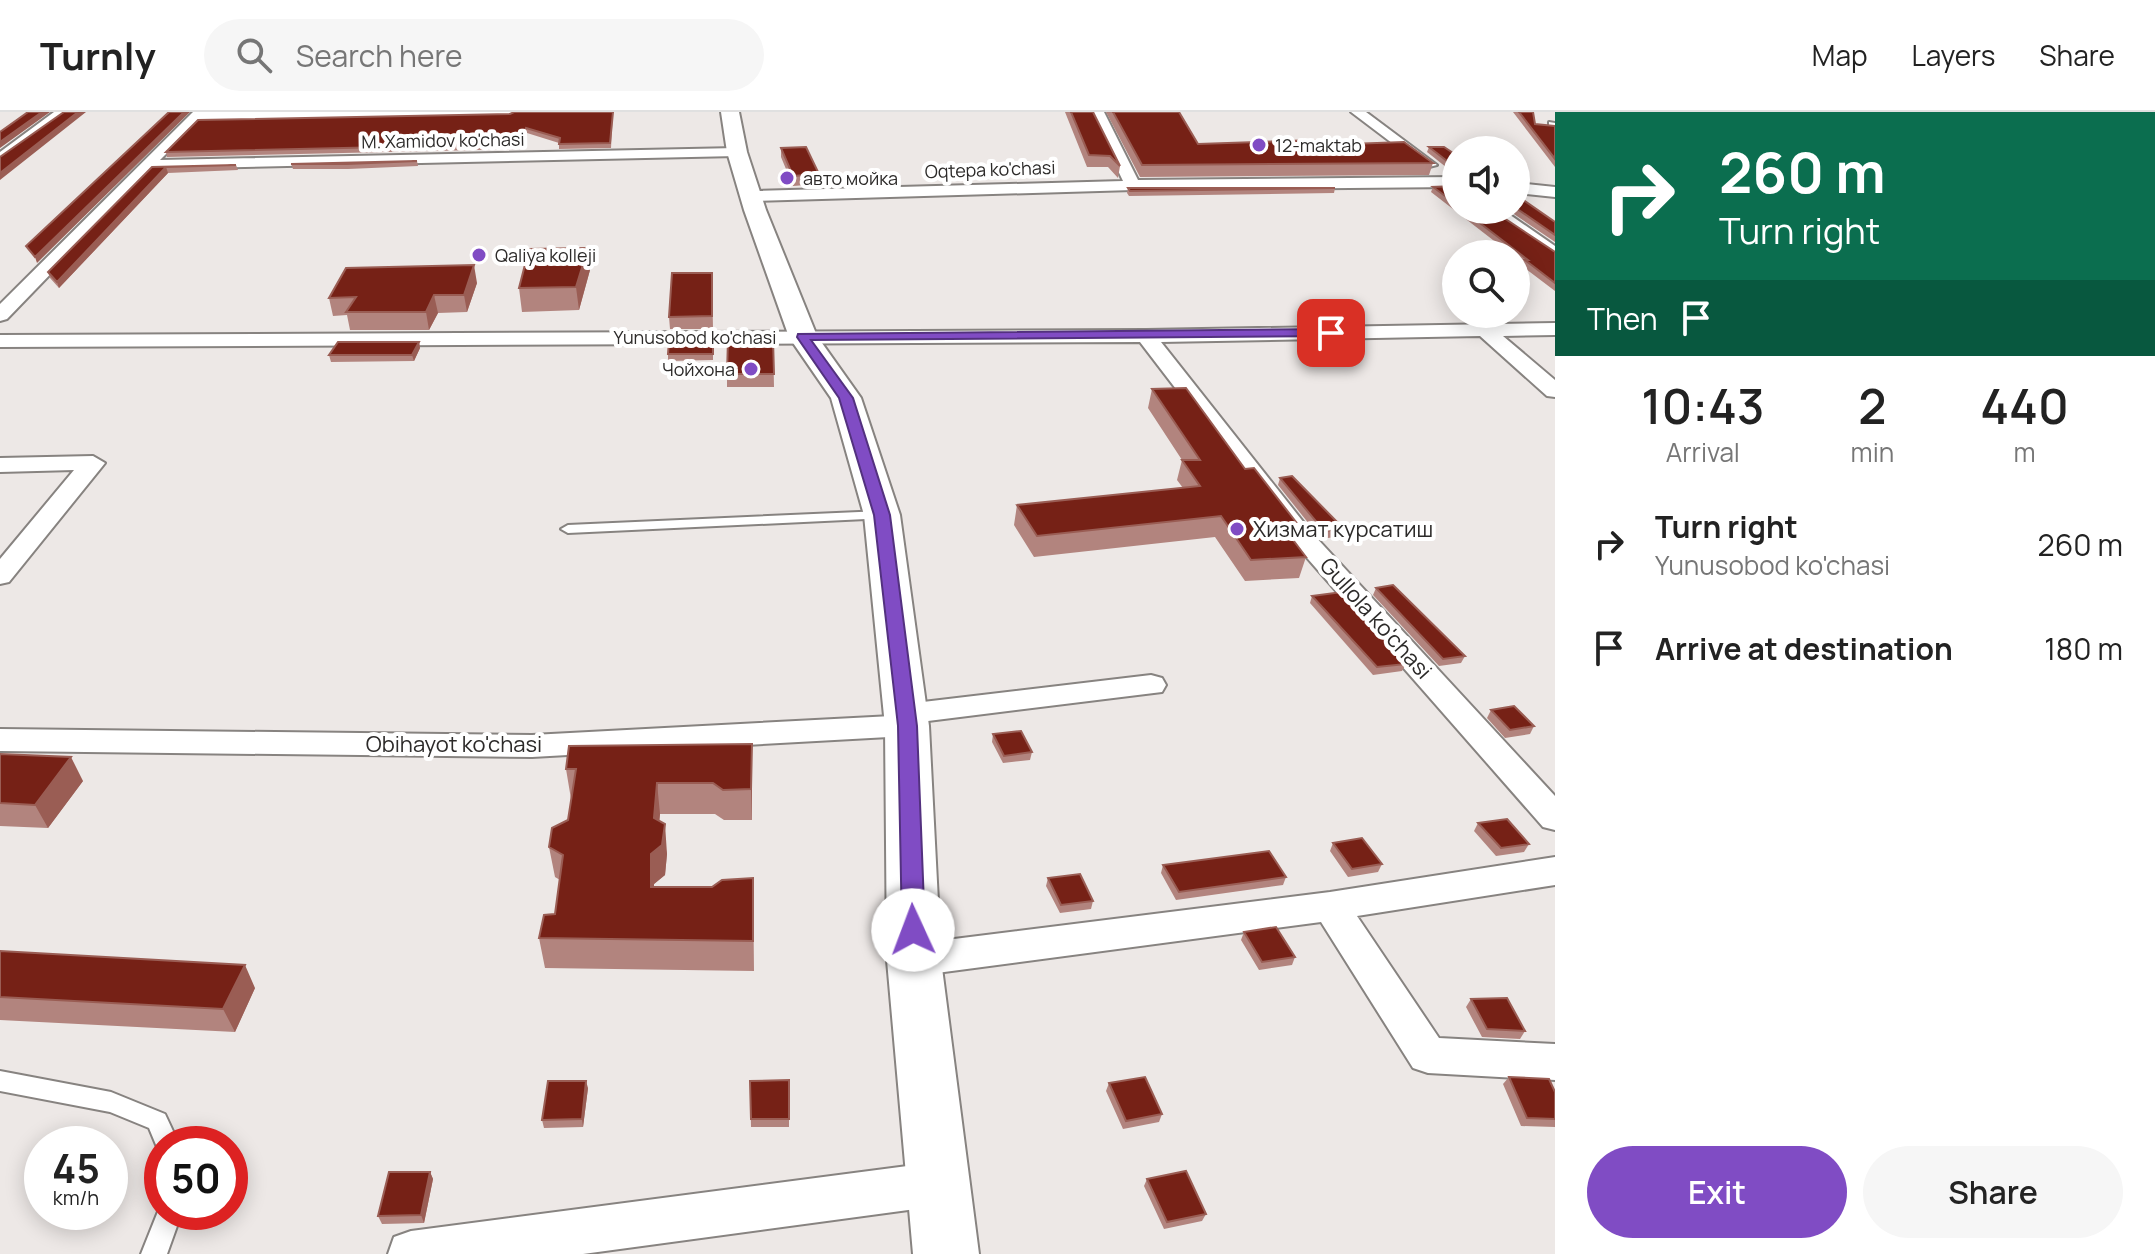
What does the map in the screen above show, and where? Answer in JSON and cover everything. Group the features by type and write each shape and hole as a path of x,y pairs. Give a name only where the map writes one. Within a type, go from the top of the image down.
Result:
{"main road":[{"path":"730,112 737,152 803,337 846,398 882,515 906,720 914,960 946,1254"},
{"path":"938,1184 964,1254"}],"street":[{"path":"0,159 62,112"},
{"path":"0,315 197,115 511,112"},
{"path":"1097,112 1133,185"},
{"path":"1358,112 1442,173"},
{"name":"M. Xamidov ko'chasi","path":"150,165 737,152"},
{"name":"Oqtepa ko'chasi","path":"752,196 1133,185 1442,182"},
{"path":"1530,189 1555,192"},
{"path":"1513,224 1555,254"},
{"name":"Yunusobod ko'chasi","path":"0,341 1146,336 1555,329"},
{"path":"1485,330 1555,391"},
{"name":"Gullola ko'chasi","path":"1146,336 1303,538 1555,818"},
{"path":"0,465 93,463 0,576"},
{"name":"Obihayot ko'chasi","path":"0,740 532,746 906,720 1151,685"},
{"path":"914,960 1330,906 1555,871"},
{"path":"1330,906 1428,1055 1555,1062"},
{"path":"411,1254 938,1184"}],"lane":[{"path":"568,529 882,515"},
{"path":"0,1081 111,1102 157,1121 159,1126"},
{"path":"154,1254 163,1230"}],"building":[{"path":"28,112 42,112 0,142 0,132"},
{"path":"64,112 78,112 0,173 0,157"},
{"path":"169,112 184,112 35,257 26,246"},
{"path":"613,112 610,143 559,144 560,138 526,128 520,144 166,152 198,120"},
{"path":"1071,112 1093,112 1120,166 1110,156 1089,155"},
{"path":"1113,112 1179,112 1198,144 1315,140 1322,145 1404,142 1433,163 1142,165"},
{"path":"1519,112 1533,112 1535,124 1555,126 1555,159"},
{"path":"806,147 819,174 793,176 781,148"},
{"path":"1429,147 1442,147 1442,157"},
{"path":"417,161 347,164 291,164"},
{"path":"236,165 166,167 57,282 48,272 152,167"},
{"path":"1128,188 1335,188 1130,191"},
{"path":"1530,205 1555,222 1555,235 1530,218"},
{"path":"1481,224 1513,224 1555,252 1555,283 1530,264 1530,240 1502,240"},
{"path":"588,248 576,287 519,288 529,249"},
{"path":"474,265 464,295 434,295 426,312 346,312 356,297 329,298 346,268"},
{"path":"672,273 712,273 712,316 669,317"},
{"name":"Чойхона","path":"728,339 773,339 774,374 727,374"},
{"path":"713,340 713,354 668,354 669,341"},
{"path":"338,342 419,342 412,355 329,355"},
{"path":"1186,388 1245,469 1254,468 1296,522 1281,524 1306,557 1251,560 1221,516 1037,536 1017,505 1200,486 1182,460 1200,460 1152,389"},
{"path":"1292,476 1344,529 1324,531 1280,478"},
{"path":"1393,585 1465,656 1443,659 1376,588"},
{"path":"1342,592 1406,664 1377,667 1312,596"},
{"path":"1514,706 1534,726 1510,730 1491,710"},
{"path":"1021,731 1032,752 1004,756 993,734"},
{"path":"752,744 751,789 723,790 713,783 657,783 654,818 665,824 662,845 651,854 651,887 712,887 722,880 753,878 753,941 539,938 544,915 555,914 563,855 549,847 552,828 568,820 576,769 566,769 569,746"},
{"path":"0,754 71,757 35,805 0,803"},
{"path":"1507,819 1529,844 1501,848 1478,823"},
{"path":"1362,838 1382,864 1352,869 1333,843"},
{"path":"1269,851 1286,877 1179,892 1163,865"},
{"path":"1080,874 1093,901 1061,905 1048,878"},
{"path":"1276,927 1295,957 1262,962 1244,932"},
{"path":"0,951 245,965 223,1009 0,997"},
{"path":"1507,998 1525,1031 1487,1029 1471,999"},
{"path":"1145,1077 1162,1114 1126,1121 1109,1083"},
{"path":"1509,1077 1549,1079 1555,1092 1555,1119 1527,1118"},
{"path":"789,1080 789,1119 751,1119 750,1081"},
{"path":"548,1081 586,1081 582,1119 542,1120"},
{"path":"1186,1171 1206,1214 1167,1222 1147,1179"},
{"path":"389,1172 430,1172 421,1215 378,1216"}],"place":[{"name":"12-maktab","path":"1259,145"},
{"name":"авто мойка","path":"787,178"},
{"name":"Qaliya kolleji","path":"479,255"},
{"name":"Чойхона","path":"751,369"},
{"name":"Хизмат курсатиш","path":"1237,529"}],"route":[{"path":"913,930 907,726 882,515 857,425 846,398 803,337 1331,333"}]}
